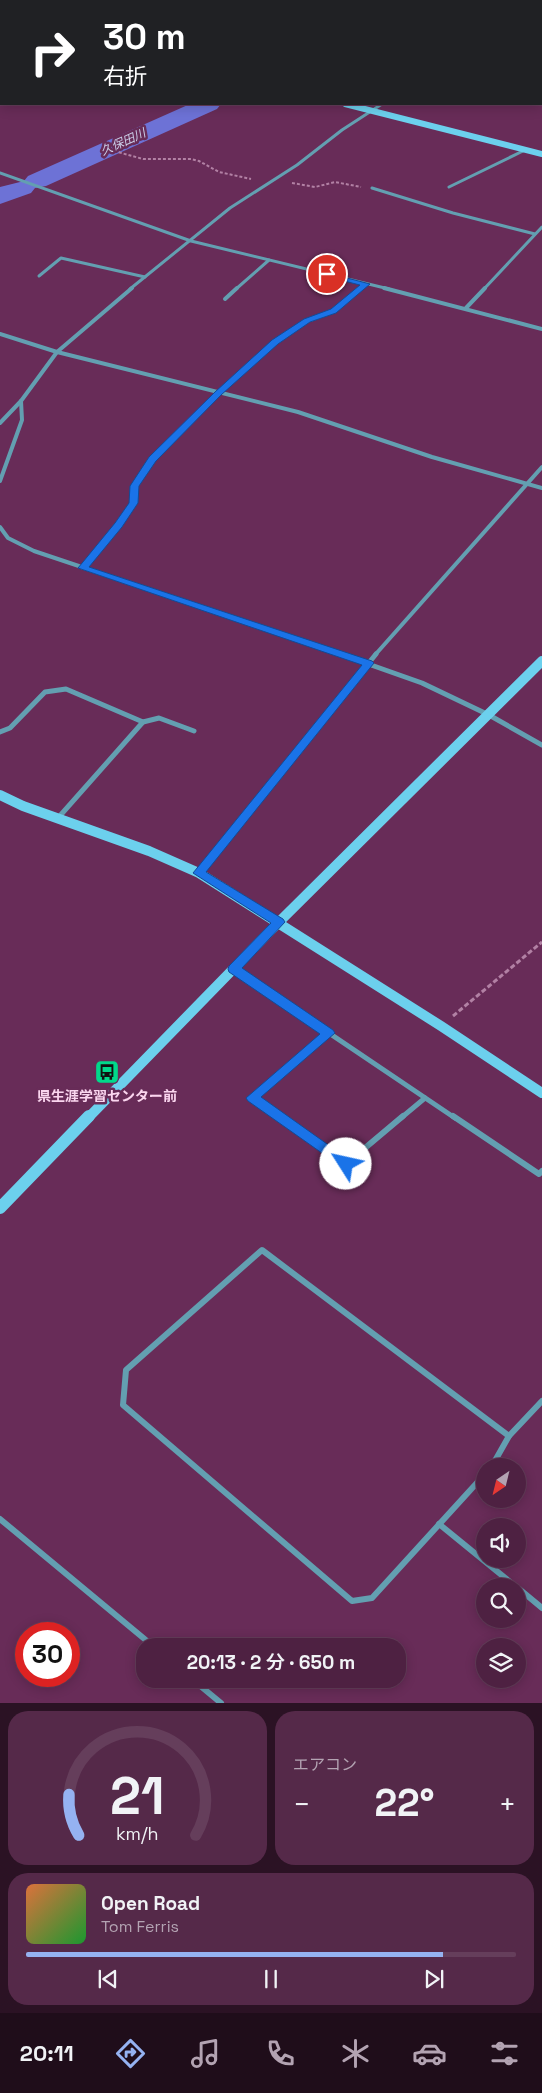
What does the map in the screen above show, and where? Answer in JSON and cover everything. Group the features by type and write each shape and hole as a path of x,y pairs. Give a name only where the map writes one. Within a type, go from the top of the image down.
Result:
{"street":[{"path":"350,105 542,154"},
{"path":"0,423 20,402 57,352 94,318 230,208 274,180 380,105"},
{"path":"449,187 525,150"},
{"path":"0,173 191,241 466,308 542,329"},
{"path":"372,188 428,207 455,212 535,234"},
{"path":"466,308 542,227"},
{"path":"38,276 61,258 145,277"},
{"path":"225,299 269,260"},
{"path":"83,568 119,524 133,503 134,486 152,459 218,394 275,342 307,321 334,311 366,284"},
{"path":"0,334 57,352 218,394 298,412 432,457 542,488"},
{"path":"0,481 22,420 20,402"},
{"path":"199,873 368,663 542,468"},
{"path":"0,527 8,538 34,551 277,631 422,683 489,715 542,744"},
{"path":"0,1208 279,922 542,662"},
{"path":"0,732 10,728 45,692 66,689 142,722"},
{"path":"58,819 142,722 159,718 194,731"},
{"path":"0,795 23,806 150,852 199,873 279,922 542,1093"},
{"path":"234,969 539,1174 542,1171"},
{"path":"328,1033 252,1098 346,1164 425,1098"},
{"path":"476,1484 372,1598 352,1601 123,1405 126,1370 262,1250 509,1436"},
{"path":"497,1458 509,1436 542,1401"},
{"path":"0,1519 143,1638"},
{"path":"440,1524 505,1578"},
{"path":"526,1595 542,1608"},
{"path":"203,1688 221,1703"}],"path":[{"path":"114,151 143,159 191,159 199,161 219,172 269,183"},
{"path":"274,180 315,188 335,182 372,188"},
{"path":"441,1026 542,942"}],"waterway":[{"name":"久保田川","path":"37,181 207,105"},
{"name":"久保田川","path":"0,196 22,188"}],"place":[{"name":"県生涯学習センター前","path":"107,1072"}],"route":[{"path":"327,274 366,284 334,311 307,321 275,342 218,394 152,459 134,486 133,503 119,524 83,568 277,631 368,663 199,873 279,922 234,969 328,1033 252,1098 346,1164"}]}
